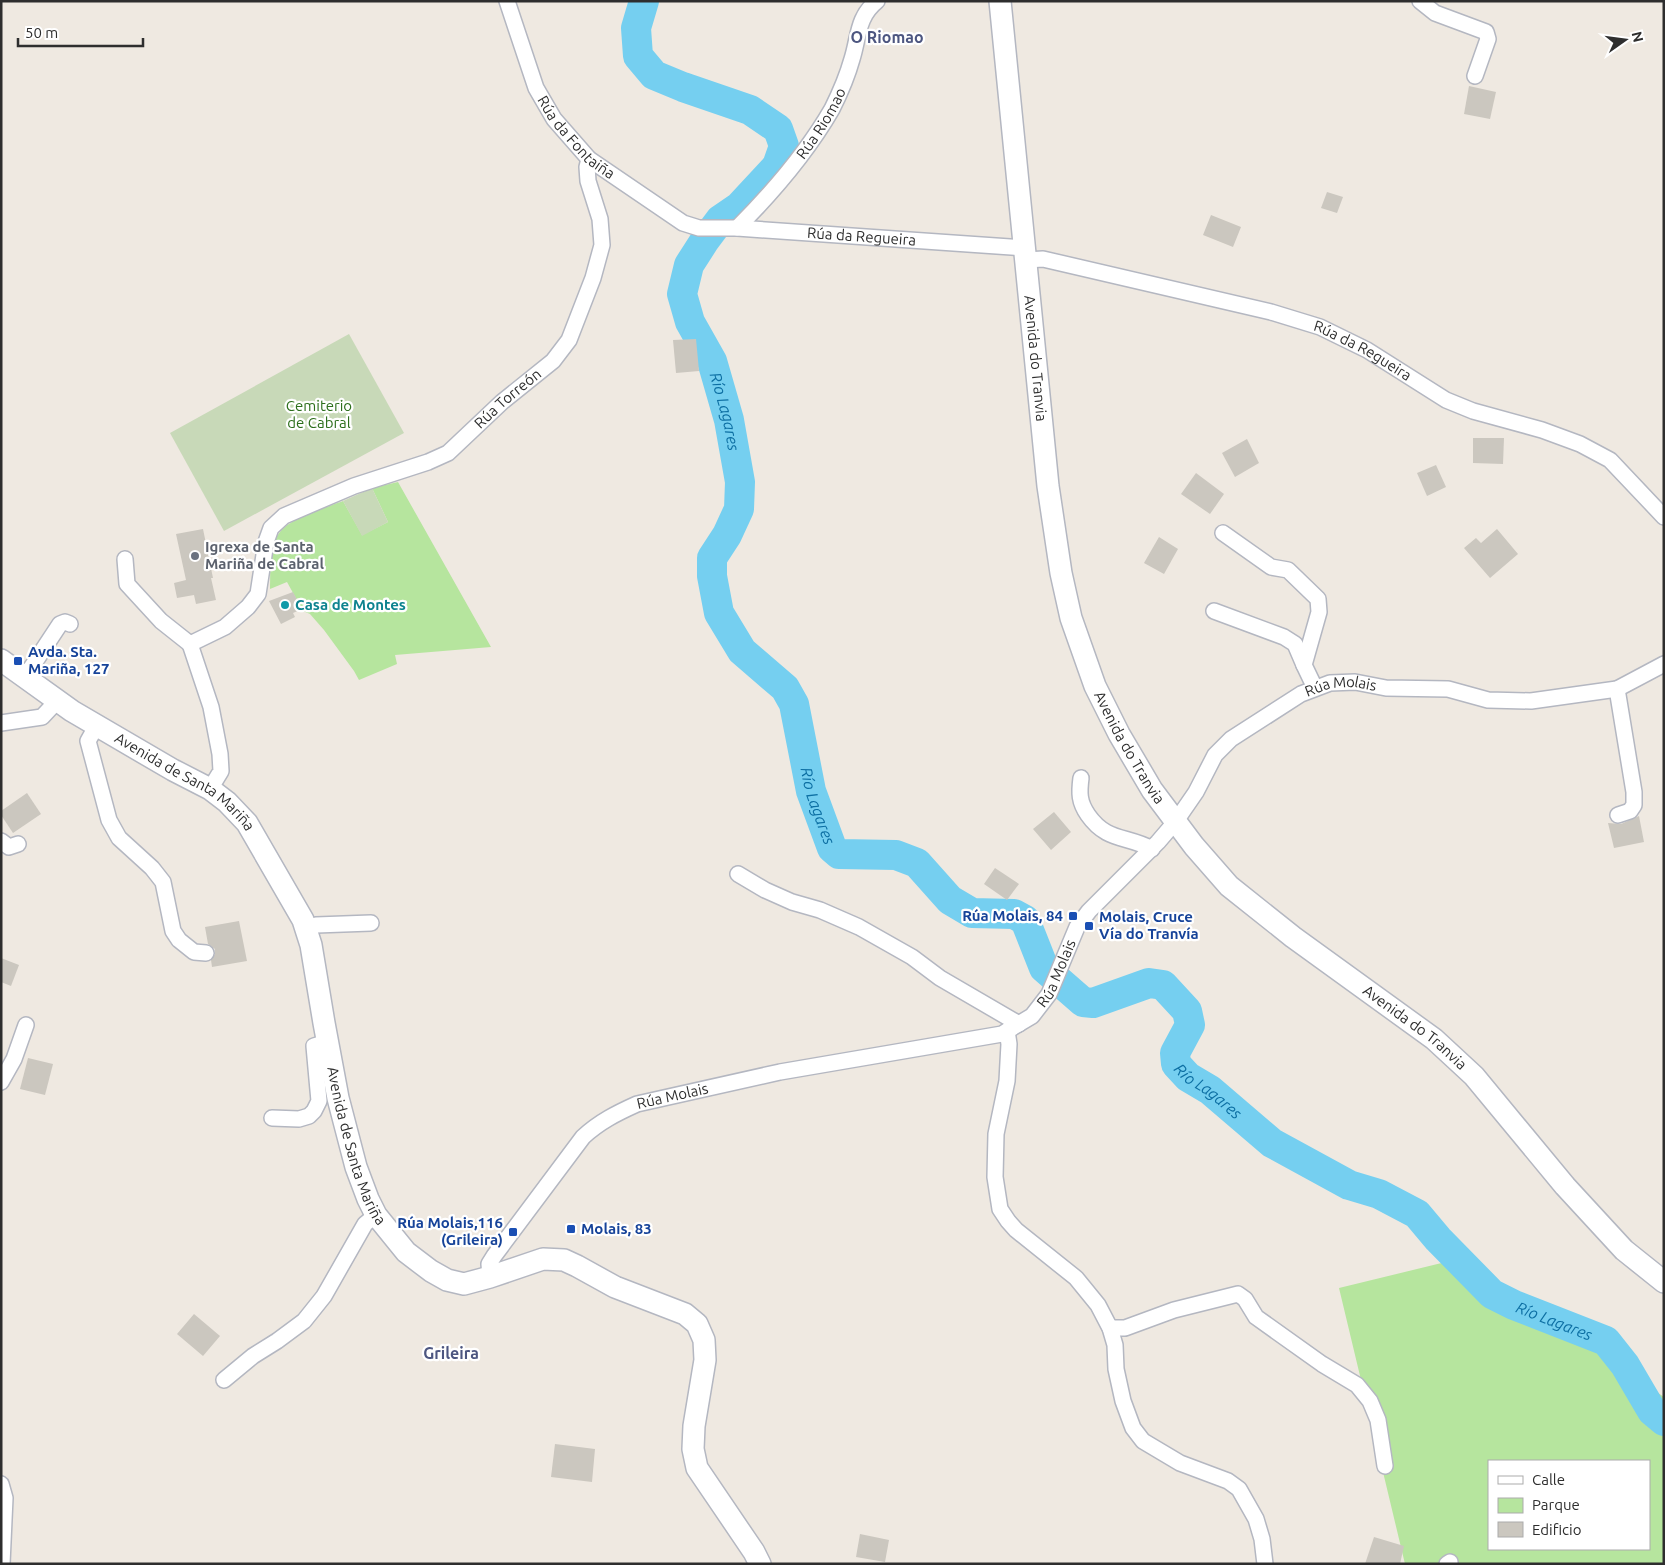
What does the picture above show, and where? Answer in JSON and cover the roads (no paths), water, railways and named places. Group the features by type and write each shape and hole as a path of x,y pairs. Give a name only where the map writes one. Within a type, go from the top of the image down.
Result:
{"main road":[{"name":"Avenida do Tranvia","path":"1000,1 1048,486 1061,573 1072,618 1095,686 1119,734 1152,790 1194,846 1229,886 1293,937 1434,1039 1474,1076 1565,1186 1624,1250 1664,1282"},
{"name":"Avenida de Santa Mariña","path":"1,660 97,726 210,790 228,802 247,823 303,920 311,945 327,1042 346,1134 356,1167 376,1215 406,1252 430,1271 447,1280 464,1284 542,1259 564,1260 615,1287 685,1314 697,1324 704,1340 705,1360 694,1426 693,1449 697,1468 754,1552 760,1564"}],"street":[{"name":"Rúa da Fontaiña","path":"507,1 536,88 554,119 589,159 683,223 699,228"},
{"name":"Rúa Riomao","path":"737,228 785,178 831,110 844,86 862,17 877,1"},
{"path":"1420,1 1436,13 1486,32 1488,39 1475,76"},
{"name":"Rúa Torreón","path":"190,644 226,626 248,607 258,594 266,542 272,528 284,516 354,486 428,462 448,453 502,402 553,361 569,340 593,278 602,245 600,219 588,181 587,167 589,159"},
{"name":"Rúa da Regueira","path":"699,228 737,228 1025,254 1271,312 1320,327 1367,350 1446,400 1473,411 1542,430 1580,444 1610,460 1664,517"},
{"path":"1223,533 1271,567 1288,570 1318,599 1319,612 1304,664"},
{"path":"125,559 126,584 161,621 190,644 211,707 220,754 221,770 210,790"},
{"path":"1214,611 1284,637 1295,644 1316,688"},
{"path":"26,678 60,624 65,622 70,624"},
{"name":"Rúa Molais","path":"490,1277 489,1264 494,1256 583,1137 596,1125 615,1114 637,1104 780,1072 1002,1034 1032,1016 1049,994 1077,927 1089,911 1152,849 1176,822 1196,792 1215,755 1231,739 1301,694 1330,682 1355,682 1386,688 1448,690 1488,700 1531,701 1616,689 1664,664"},
{"path":"1616,689 1634,805 1630,811 1618,816"},
{"path":"1,723 42,716 58,700"},
{"path":"97,726 88,741 109,820 119,838 152,868 163,882 173,930 179,940 194,952 206,953"},
{"path":"1081,778 1080,800 1084,810 1096,826 1110,835 1142,844 1152,849"},
{"path":"1,841 9,847 18,844"},
{"path":"738,874 765,890 792,902 820,910 860,927 912,957 1013,1027 1009,1044 1007,1081 996,1134 995,1177 1000,1209 1016,1230 1076,1278 1098,1305 1110,1328 1115,1345 1116,1369 1122,1401 1133,1428 1143,1440 1180,1463 1228,1481 1239,1490 1256,1519 1262,1539 1264,1564"},
{"path":"306,929 316,925 371,923"},
{"path":"1,1082 14,1059 26,1025"},
{"path":"272,1118 299,1120 309,1116 314,1111 318,1100 314,1046 327,1042"},
{"path":"224,1380 253,1356 304,1321 324,1296 365,1224 376,1215"},
{"path":"1110,1328 1125,1328 1174,1310 1238,1294 1245,1299 1256,1317 1322,1364 1357,1385 1370,1401 1378,1420 1385,1466"},
{"path":"1,1484 4,1498 2,1564"}],"waterway":[{"name":"Río Lagares","path":"644,1 636,28 638,56 654,75 750,110 778,129 784,146 777,166 739,207 720,220 705,240 689,265 682,294 690,322 712,361 729,420 740,482 739,509 727,535 712,558 712,576 719,613 742,651 785,688 794,704 811,791 832,848 839,854 896,855 917,863 950,900 972,913 1014,914 1025,920 1044,968 1083,1002 1093,1003 1149,983 1163,985 1187,1011 1190,1025 1175,1053 1176,1064 1188,1077 1210,1090 1272,1143 1349,1185 1379,1194 1417,1214 1438,1239 1492,1294 1514,1305 1606,1341 1625,1365 1652,1411 1664,1421"}],"place":[{"name":"Igrexa de Santa Mariña de Cabral","path":"195,556"},
{"name":"Casa de Montes","path":"285,605"},
{"name":"Avda. Sta. Mariña, 127","path":"18,661"},
{"name":"Rúa Molais, 84","path":"1073,916"},
{"name":"Molais, Cruce Vía do Tranvía","path":"1089,926"},
{"name":"Molais, 83","path":"571,1229"},
{"name":"Rúa Molais,116 (Grileira)","path":"513,1232"}],"district":[{"name":"O Riomao","path":"887,37"},
{"name":"Grileira","path":"451,1353"}],"park label":[{"name":"Cemiterio de Cabral","path":"319,414"}]}
